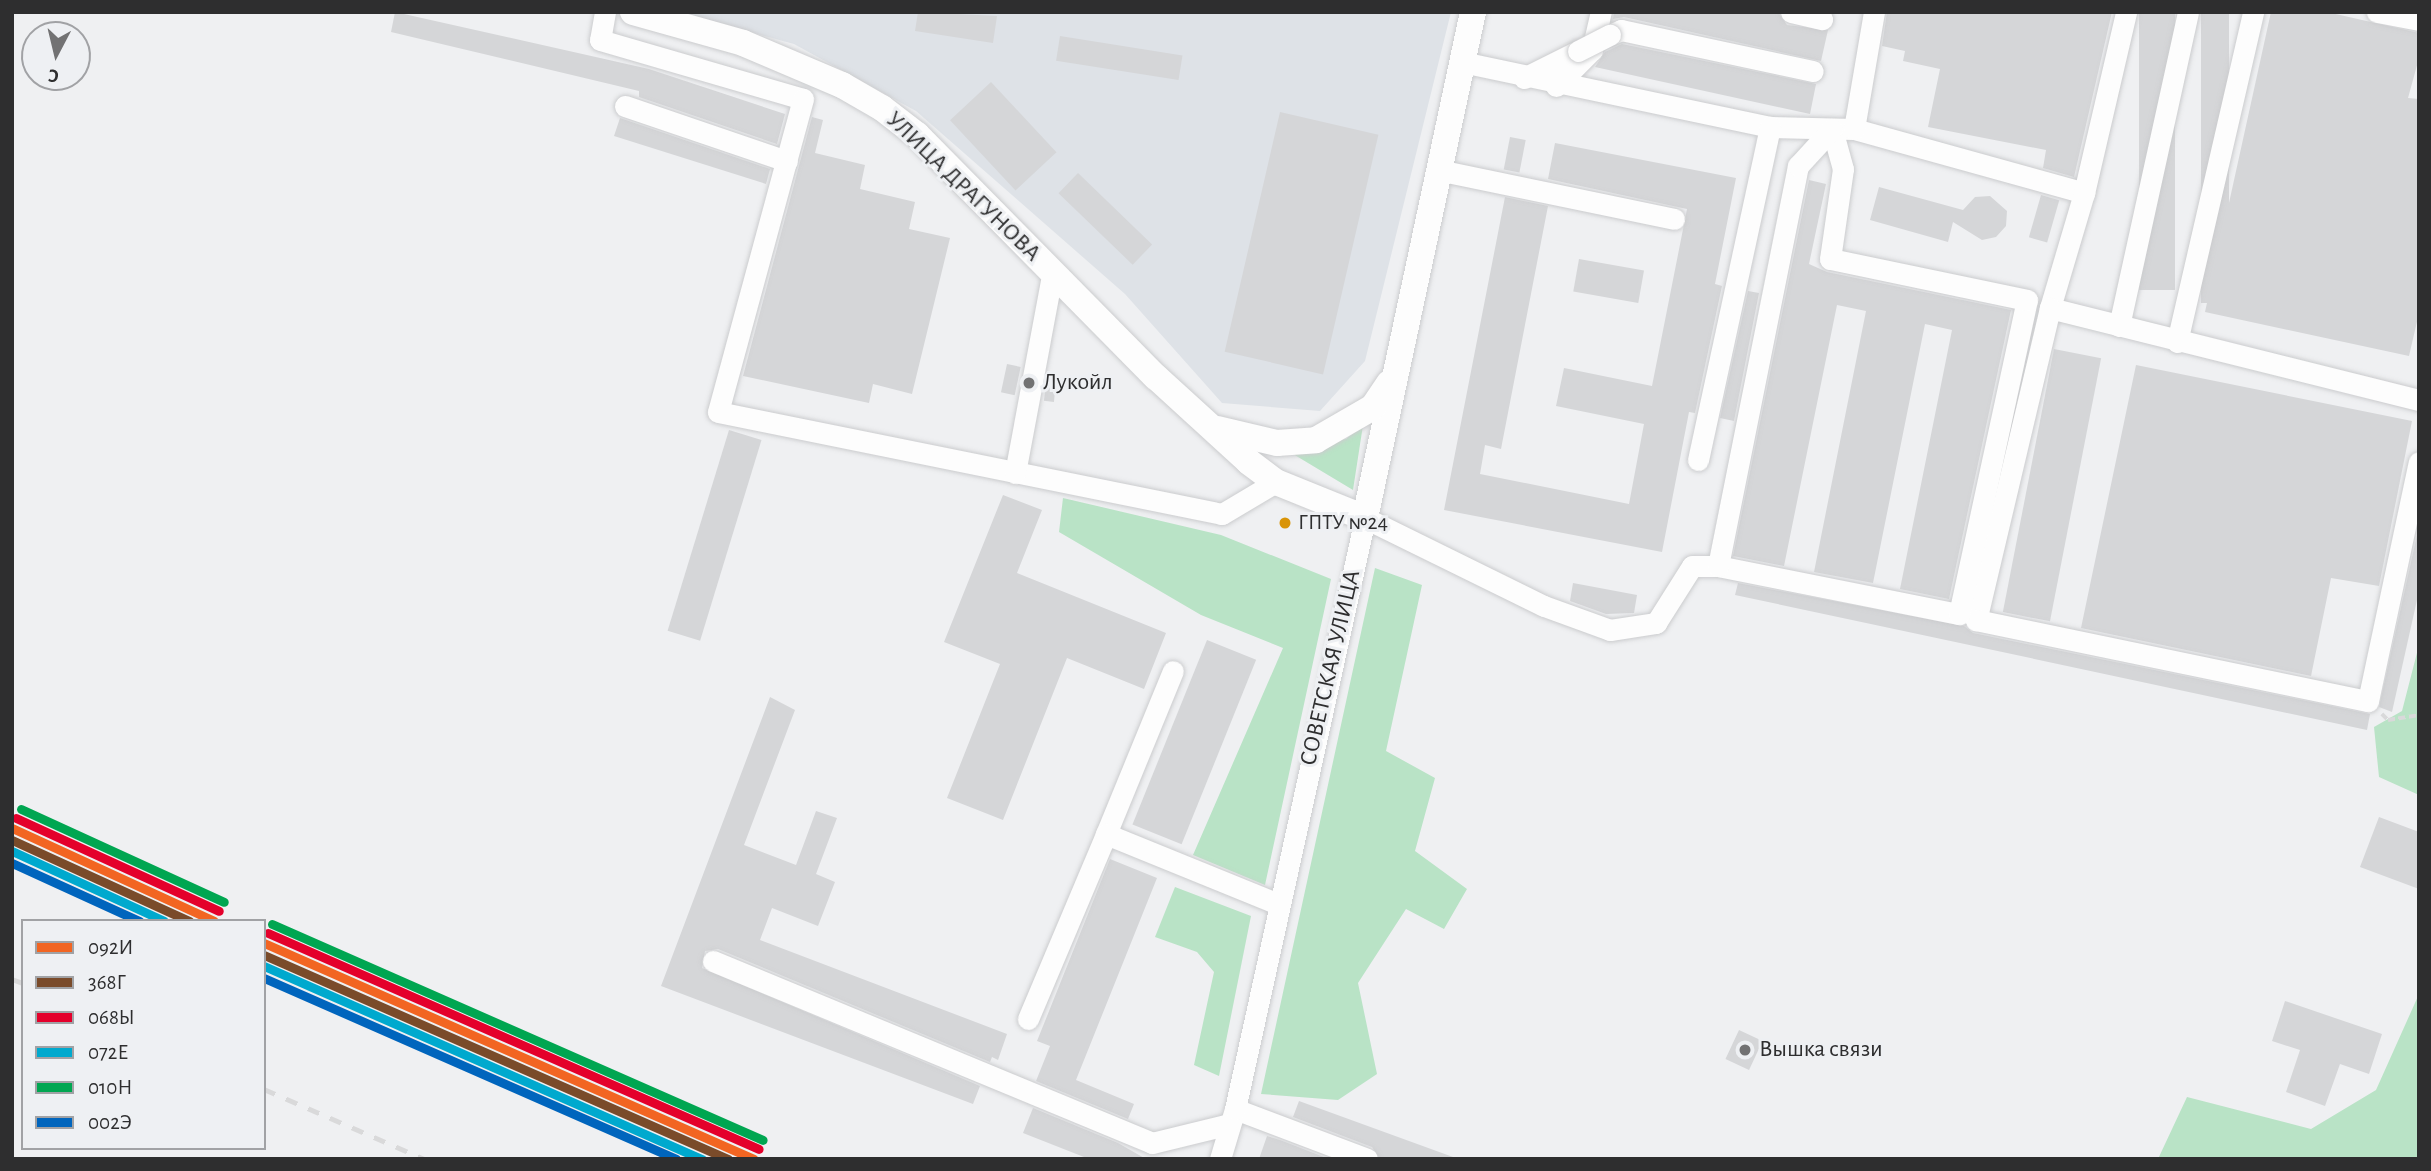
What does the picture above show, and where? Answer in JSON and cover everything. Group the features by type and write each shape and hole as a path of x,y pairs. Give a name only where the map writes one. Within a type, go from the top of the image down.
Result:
{"main road":[{"name":"УЛИЦА ДРАГУНОВА","path":"633,12 743,43 882,108 917,135 1052,275 1206,425 1276,482 1365,518"},
{"name":"СОВЕТСКАЯ УЛИЦА","path":"1365,518 1473,12"},
{"path":"1206,425 1278,443 1316,440 1373,407 1395,375"}],"street":[{"path":"605,12 600,40 803,99 718,412 1223,514 1276,482"},
{"path":"1556,86 1592,50 1601,12"},
{"path":"1791,12 1822,19"},
{"path":"1854,129 1874,12"},
{"path":"2126,12 2084,193 2050,308 1976,620 2368,701 2419,462"},
{"path":"2119,326 2188,12"},
{"path":"2177,342 2253,12"},
{"path":"2377,12 2419,20"},
{"path":"1524,78 1578,51 1619,26 1813,71"},
{"path":"1462,62 1556,86 1770,127 1854,129 2084,193"},
{"path":"625,106 787,161"},
{"path":"1698,460 1770,127"},
{"path":"1717,566 1798,166 1832,129"},
{"path":"1365,518 1532,601 1610,630 1656,623 1692,566 1717,566 1959,614 2027,300 1830,259 1843,169 1832,129"},
{"path":"1438,170 1674,219"},
{"path":"1015,473 1052,275"},
{"path":"2050,308 2177,342 2419,400"},
{"name":"СОВЕТСКАЯ УЛИЦА","path":"1220,1159 1233,1116 1365,518"},
{"path":"1028,1019 1173,671"},
{"path":"1106,834 1278,904"},
{"path":"713,961 1152,1143 1233,1116 1367,1159"}],"path":[{"path":"2368,701 2388,720 2419,715"}],"shaded area":[{"path":"678,12 1451,12 1365,361 1320,411 1222,403 1125,294 916,111 794,44"}],"green space":[{"path":"1363,425 1353,490 1283,448 1346,439"},
{"path":"1063,498 1221,535 1331,579 1265,885 1193,855 1283,648 1201,615 1059,532"},
{"path":"1375,568 1422,585 1386,751 1435,778 1415,851 1467,889 1444,929 1406,909 1358,983 1377,1074 1338,1100 1261,1094"},
{"path":"2419,645 2419,795 2379,777 2374,727 2402,711"},
{"path":"1175,887 1251,916 1219,1076 1194,1065 1214,972 1197,952 1155,937"},
{"path":"2419,994 2419,1159 2158,1159 2187,1097 2311,1129 2376,1090"}],"building":[{"path":"395,12 649,69 785,114 777,144 639,97 639,91 391,32"},
{"path":"918,12 997,16 993,43 915,31"},
{"path":"1614,12 1778,12 1787,25 1828,30 1821,61 1624,17 1613,19"},
{"path":"1887,12 2112,12 2074,177 2043,168 2046,150 1928,127 1940,69 1903,61 1905,51 1882,46"},
{"path":"2139,12 2175,12 2175,290 2139,290"},
{"path":"2201,12 2229,12 2229,303 2201,303"},
{"path":"2271,12 2327,12 2419,33 2419,58 2408,98 2419,99 2419,313 2409,356 2205,312"},
{"path":"1060,36 1182,55 1179,80 1056,61"},
{"path":"1622,44 1816,84 1810,114 1595,67 1605,52"},
{"path":"991,82 1056,152 1016,190 950,120"},
{"path":"1280,112 1378,135 1323,374 1225,352"},
{"path":"812,117 823,120 815,153 865,165 860,189 915,202 909,229 950,238 912,394 873,384 869,403 743,376"},
{"path":"620,118 770,169 766,184 614,136"},
{"path":"1510,137 1526,140 1519,172 1504,169"},
{"path":"1555,143 1736,178 1715,284 1722,286 1695,413 1689,412 1662,552 1444,510 1505,197 1548,206 1501,449 1485,445 1480,474 1629,504 1644,424 1556,406 1564,368 1652,386 1687,209 1548,179"},
{"path":"1078,173 1152,245 1133,265 1059,193"},
{"path":"1809,180 1826,184 1809,264 1827,272 2011,310 1949,599 1900,589 1952,330 1925,324 1873,583 1814,572 1866,311 1837,305 1784,566 1733,556"},
{"path":"1879,187 1963,210 1975,197 1990,196 2007,211 2006,226 1996,237 1982,240 1953,222 1948,242 1870,220"},
{"path":"2041,195 2059,200 2047,243 2029,237"},
{"path":"1579,259 1644,270 1638,303 1573,291"},
{"path":"1748,291 1759,293 1734,421 1720,418"},
{"path":"2054,349 2101,358 2050,621 2003,612"},
{"path":"1007,364 1021,367 1015,395 1001,392"},
{"path":"2136,365 2412,421 2379,586 2331,578 2311,676 2081,628"},
{"path":"1047,372 1057,373 1054,402 1044,401"},
{"path":"729,430 762,440 700,641 668,631"},
{"path":"1003,495 1042,510 1017,573 1166,633 1144,689 1067,658 1003,820 947,798 1000,664 944,642"},
{"path":"2419,526 2419,591 2392,712 2379,707"},
{"path":"1573,583 1637,595 1634,613 1606,614 1570,601"},
{"path":"1738,583 1964,626 1973,633 2370,714 2367,730 1735,595"},
{"path":"1207,640 1256,660 1182,844 1132,825"},
{"path":"770,697 795,710 744,845 796,865 816,811 837,818 816,874 835,882 818,926 772,908 760,940 1007,1034 998,1060 992,1057 990,1062 718,949 705,951 702,968 980,1086 973,1104 661,986"},
{"path":"2379,817 2419,832 2419,889 2360,867"},
{"path":"1110,859 1157,878 1076,1080 1134,1104 1128,1119 1036,1081 1050,1046 1037,1041"},
{"path":"2285,1001 2382,1034 2369,1074 2340,1064 2325,1106 2286,1092 2300,1050 2272,1041"},
{"name":"Вышка связи","path":"1739,1030 1763,1041 1749,1070 1725,1059"},
{"path":"1299,1101 1453,1159 1380,1159 1372,1147 1293,1117"},
{"path":"1033,1108 1118,1143 1146,1159 1089,1159 1023,1133"},
{"path":"1267,1136 1280,1140 1329,1159 1259,1159"}],"railway":[{"path":"12,979 21,982"},
{"path":"266,1090 424,1159"}],"transit line":[{"name":"010Н","path":"21,809 224,902"},
{"name":"068Ы","path":"16,818 219,911"},
{"name":"092И","path":"12,828 210,919"},
{"name":"368Г","path":"12,840 185,919"},
{"name":"072Е","path":"12,851 160,919"},
{"name":"002Э","path":"12,863 135,919"},
{"name":"010Н","path":"272,924 763,1140"},
{"name":"068Ы","path":"268,933 759,1149"},
{"name":"092И","path":"266,944 754,1159"},
{"name":"368Г","path":"266,956 728,1159"},
{"name":"072Е","path":"266,967 702,1159"},
{"name":"002Э","path":"266,979 676,1159"}],"place":[{"name":"Лукойл","path":"1029,383"},
{"name":"ГПТУ №24","path":"1285,523"},
{"name":"Вышка связи","path":"1745,1050"}]}
